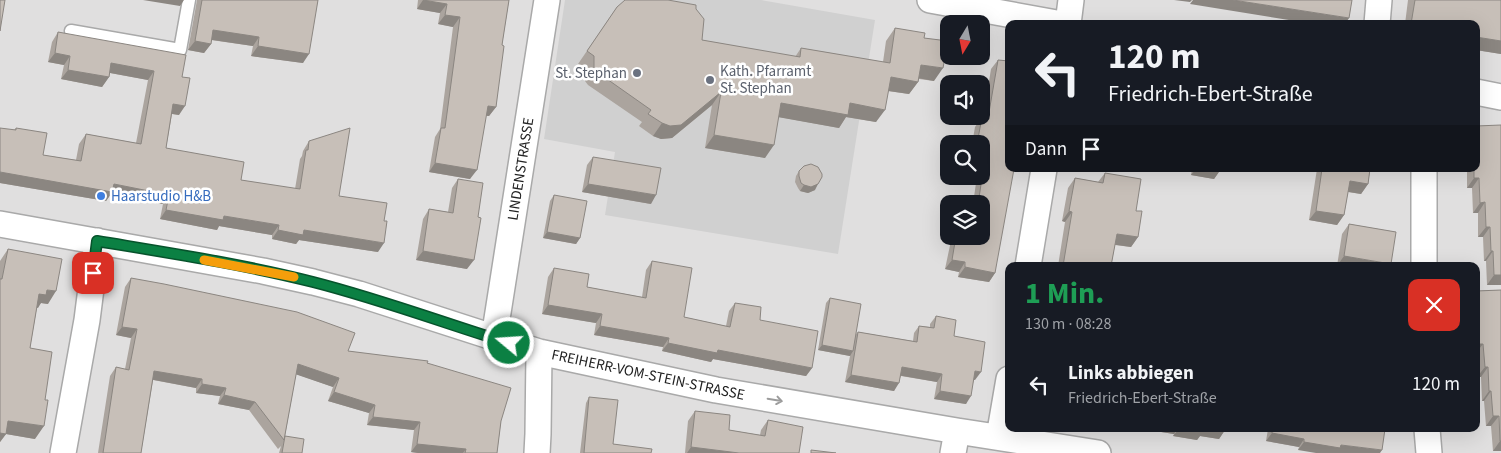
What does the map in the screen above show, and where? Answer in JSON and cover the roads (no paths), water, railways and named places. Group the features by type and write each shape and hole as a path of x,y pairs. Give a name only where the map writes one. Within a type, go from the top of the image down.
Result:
{"street":[{"name":"LINDENSTRASSE","path":"494,338 547,0"},
{"path":"930,0 1040,20"},
{"path":"1068,20 1071,0"},
{"path":"1377,20 1379,0"},
{"path":"1480,93 1501,97"},
{"path":"1029,262 1044,172"},
{"path":"1424,172 1424,262"},
{"name":"FREIHERR-VOM-STEIN-STRASSE","path":"0,224 263,270 359,294 539,352 955,442 999,437 1098,453"},
{"path":"63,453 87,320 97,241"},
{"path":"537,453 539,352"},
{"path":"999,437 1005,402"},
{"path":"1427,432 1429,453"}],"lane":[{"path":"71,31 180,50 188,0"}],"place":[{"name":"St. Stephan","path":"637,73"},
{"name":"Kath. Pfarramt St. Stephan","path":"710,80"},
{"name":"Haarstudio H&B","path":"101,196"}]}
